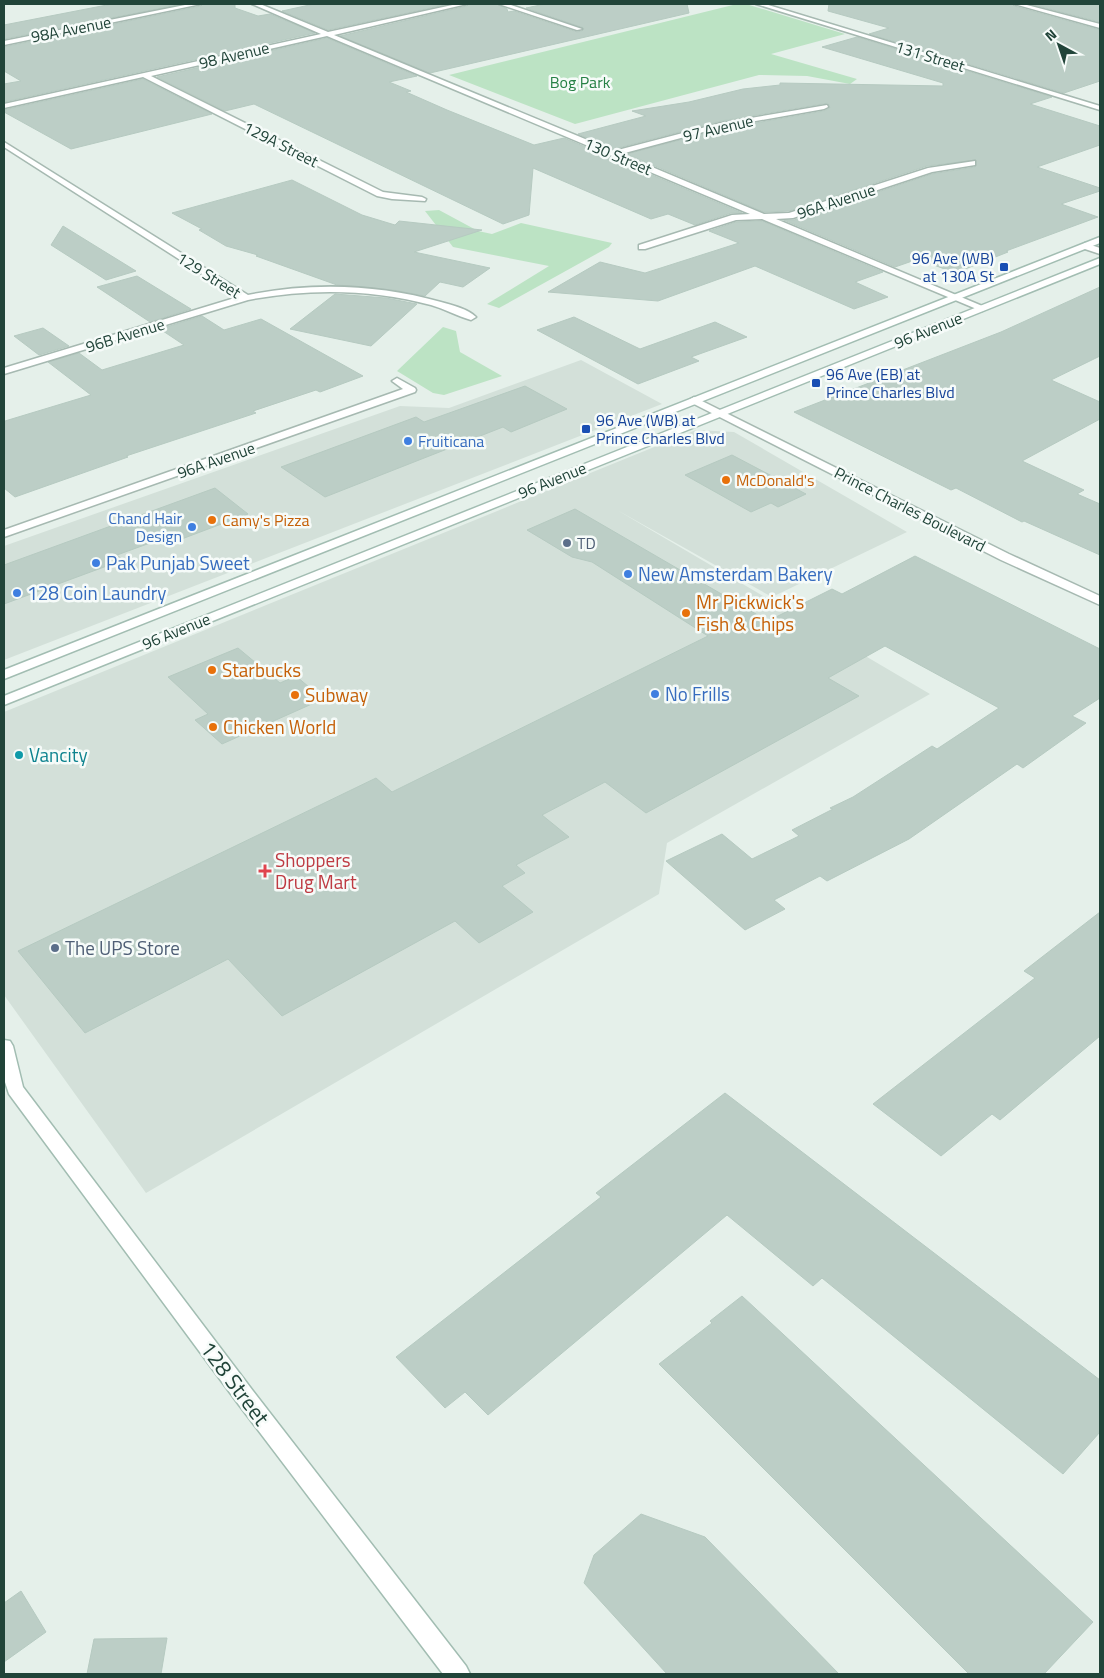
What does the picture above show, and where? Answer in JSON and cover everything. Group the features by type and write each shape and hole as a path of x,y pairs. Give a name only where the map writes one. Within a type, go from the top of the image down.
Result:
{"street":[{"name":"98A Avenue","path":"4,43 198,4"},
{"name":"130 Street","path":"255,4 982,308"},
{"name":"98 Avenue","path":"4,106 464,4"},
{"path":"502,4 579,29"},
{"name":"131 Street","path":"759,4 1100,108"},
{"path":"1017,4 1100,26"},
{"name":"129A Street","path":"144,75 380,194 392,198 422,199"},
{"name":"97 Avenue","path":"614,154 722,125 824,107"},
{"name":"129 Street","path":"4,144 246,298 293,289 340,288 428,301 448,306 471,317"},
{"name":"96A Avenue","path":"642,247 735,217 790,216 931,170 972,163"},
{"name":"96 Avenue","path":"4,675 1100,240"},
{"path":"1085,246 1100,251"},
{"name":"96 Avenue","path":"4,701 281,588 1100,261"},
{"name":"96B Avenue","path":"4,371 246,298"},
{"name":"96A Avenue","path":"4,534 411,390 397,381"},
{"name":"Prince Charles Boulevard","path":"694,400 1005,557 1100,601"},
{"path":"402,540 424,507"},
{"path":"281,588 326,547"},
{"name":"128 Street","path":"4,1046 9,1086 458,1674"}],"shaded area":[{"path":"581,360 662,404 4,660 4,546 400,406 449,408"},
{"path":"696,430 734,432 907,532 772,597 617,510 930,694 667,843 659,894 146,1193 4,995 4,712"}],"green space":[{"name":"Bog Park","path":"737,4 746,4 845,34 771,54 857,79 850,84 807,76 759,75 575,124 449,75"},
{"path":"439,210 478,231 492,234 521,223 612,243 609,247 499,308 487,304 549,266 453,247 425,211"},
{"path":"443,327 456,331 460,352 502,376 444,395 433,393 397,371"}],"building":[{"path":"112,4 182,4 4,39 4,25"},
{"path":"203,4 235,4 235,8 258,16 270,14 315,33 4,102 4,84 21,81 4,71 4,47 201,6"},
{"path":"314,4 449,4 328,30 282,11"},
{"path":"469,4 497,4 507,9 508,12 514,11 577,32 582,31 584,28 526,8 545,4 687,4 689,13 430,73 340,36"},
{"path":"829,4 1012,4 1100,30 1100,81 1064,93 869,34 889,28 828,11"},
{"path":"1030,4 1100,4 1100,22"},
{"path":"857,37 1052,97 1030,104 1100,126 1100,145 1037,167 1100,188 1100,191 1061,204 1098,217 1006,251 1008,252 955,273 918,259 895,267 784,220 794,220 932,174 975,167 976,160 927,166 789,211 764,212 627,154 722,129 824,111 830,108 828,103 721,121 614,149 578,134 646,116 632,111 689,102 743,89 780,85 780,83 943,86 943,83 822,47"},
{"path":"327,38 417,76 389,82 411,91 406,92 447,110 534,145 564,138 742,213 731,213 695,225 668,214 651,219 533,168 529,215 503,224 254,104 225,111 157,77"},
{"path":"143,79 212,114 71,149 4,112 4,110"},
{"path":"292,180 362,215 395,225 399,221 482,230 414,252 490,268 463,287 440,282 425,296 393,290 337,285 256,256 258,255 226,246 199,230 202,229 172,213"},
{"path":"762,221 883,272 855,282 888,297 854,309 755,266 658,301 548,292 600,262 645,273 739,243 709,231 736,222"},
{"path":"63,226 136,271 106,280 51,245"},
{"path":"137,276 191,309 150,322 97,287"},
{"path":"1100,287 1100,356 1051,380 1100,402 1100,419 1022,461 1084,490 1077,494 1100,504 1100,555 1024,521 1022,522 956,488 951,490 794,412 1001,332"},
{"path":"335,294 386,298 417,304 371,346 290,329"},
{"path":"202,316 224,330 261,319 363,376 320,392 316,390 253,411 256,413 126,456 128,457 15,497 4,488 5,421 91,395 48,362 79,353 102,370 184,345 160,329"},
{"path":"574,317 640,349 715,322 747,337 691,357 699,361 638,384 537,330"},
{"path":"43,328 69,346 39,355 14,336"},
{"path":"525,386 567,409 511,432 503,427 325,497 281,467 416,417 424,422"},
{"name":"McDonald's","path":"732,455 806,494 778,507 771,503 751,512 685,475"},
{"path":"215,488 248,514 179,540 172,535 117,555 123,560 4,604 4,565"},
{"path":"575,509 768,621 832,589 842,594 915,556 1100,649 1100,698 1072,716 1086,723 1023,768 1017,764 909,839 827,881 820,876 774,900 785,909 745,930 666,861 722,834 752,859 799,836 792,830 853,797 932,746 937,749 999,708 885,646 828,678 859,696 646,813 605,782 542,815 569,837 516,865 525,873 502,886 533,912 479,943 455,921 282,1016 228,959 85,1033 18,951 376,778 392,792 708,636 592,562 572,557 527,530"},
{"path":"238,648 280,683 296,676 323,699 222,744 195,720 208,714 168,677"},
{"path":"1100,912 1100,1036 1000,1120 992,1114 941,1156 873,1104 1035,978 1024,971"},
{"path":"725,1093 1100,1380 1100,1432 1063,1474 822,1278 813,1286 727,1215 488,1415 465,1392 445,1408 396,1357 601,1197 596,1193"},
{"path":"742,1296 1093,1622 1044,1674 969,1674 659,1364 712,1323 710,1321"},
{"path":"641,1514 705,1537 839,1674 667,1674 584,1583 594,1555"},
{"path":"21,1591 46,1632 4,1662 4,1603"},
{"path":"167,1638 161,1674 87,1674 94,1639"}],"place":[{"name":"96 Ave (WB) at 130A St","path":"1004,267"},
{"name":"96 Ave (EB) at Prince Charles Blvd","path":"816,383"},
{"name":"96 Ave (WB) at Prince Charles Blvd","path":"586,429"},
{"name":"Fruiticana","path":"408,441"},
{"name":"McDonald's","path":"726,480"},
{"name":"Camy's Pizza","path":"212,520"},
{"name":"Chand Hair Design","path":"192,527"},
{"name":"TD","path":"567,543"},
{"name":"Pak Punjab Sweet","path":"96,563"},
{"name":"New Amsterdam Bakery","path":"628,574"},
{"name":"128 Coin Laundry","path":"17,593"},
{"name":"Mr Pickwick's Fish & Chips","path":"686,613"},
{"name":"Starbucks","path":"212,670"},
{"name":"No Frills","path":"655,694"},
{"name":"Subway","path":"295,695"},
{"name":"Chicken World","path":"213,727"},
{"name":"Vancity","path":"19,755"},
{"name":"Shoppers Drug Mart","path":"265,871"},
{"name":"The UPS Store","path":"55,948"}]}
